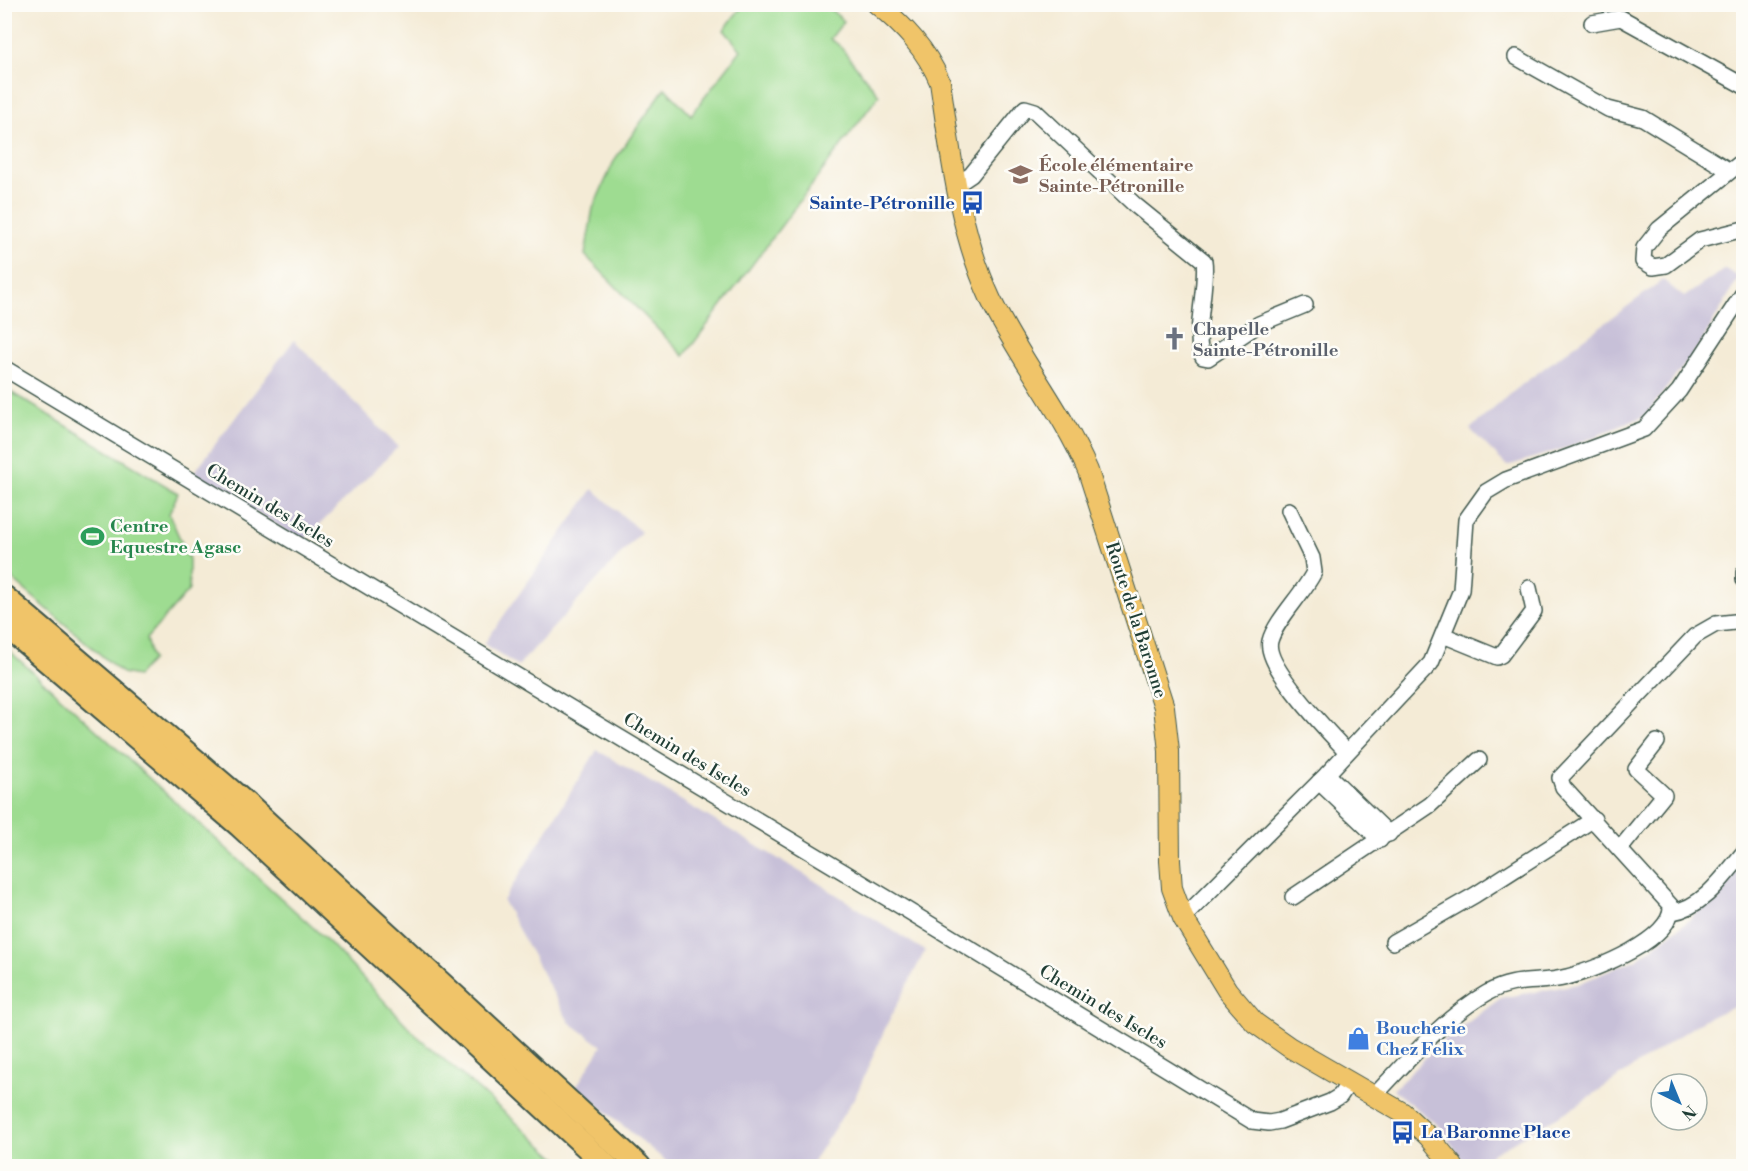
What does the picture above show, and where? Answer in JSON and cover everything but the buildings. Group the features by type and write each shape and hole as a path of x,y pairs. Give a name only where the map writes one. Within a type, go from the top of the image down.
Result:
{"highway":[{"path":"4,597 251,808 639,1167"},
{"path":"4,624 238,825 607,1167"}],"main road":[{"name":"Route de la Baronne","path":"877,4 913,36 937,74 966,232 990,297 1015,344 1070,434 1088,471 1161,697 1169,751 1172,879 1176,902 1183,918 1227,990 1255,1023 1289,1047 1375,1095 1418,1126 1453,1167"}],"street":[{"path":"1592,23 1621,18 1743,86"},
{"path":"1516,57 1608,109 1643,118 1728,170"},
{"path":"956,185 971,175 1025,108 1035,111 1135,205 1204,261 1202,309 1197,344 1203,357 1208,358 1259,324 1305,305"},
{"path":"1743,160 1659,229 1644,248 1643,261 1653,267 1666,264 1700,240 1743,229"},
{"path":"1183,918 1323,778 1431,663 1461,590 1466,520 1486,492 1506,480 1644,429 1679,391 1743,292"},
{"name":"Chemin des Iscles","path":"4,368 876,891 1252,1121 1269,1123 1280,1121 1330,1102 1340,1096 1350,1081"},
{"path":"1289,510 1312,558 1314,572 1270,640 1271,657 1292,687 1347,752"},
{"path":"1743,573 1743,580"},
{"path":"1443,635 1497,657 1501,655 1534,611 1529,588"},
{"path":"1375,1095 1457,1014 1488,993 1522,980 1565,978 1599,967 1630,951 1662,930 1670,919 1671,906 1563,787 1560,778 1568,766 1695,636 1716,624 1743,621"},
{"path":"1620,849 1664,795 1636,769 1657,742"},
{"path":"1293,897 1430,805 1479,760"},
{"path":"1323,778 1385,837"},
{"path":"1393,942 1475,896 1594,819"},
{"path":"1672,912 1687,910 1712,890 1743,852"}],"shaded area":[{"path":"1725,269 1739,277 1701,343 1645,416 1569,447 1507,466 1470,429 1520,386 1663,280 1684,297"},
{"path":"294,340 398,447 303,541 192,475"},
{"path":"593,489 641,532 518,666 484,644"},
{"path":"597,750 812,879 925,951 888,1022 856,1095 810,1166 672,1166 576,1087 602,1046 569,1022 503,901"},
{"path":"1743,863 1743,1003 1703,1020 1576,1106 1471,1166 1467,1166 1439,1126 1393,1090 1440,1043 1501,998 1578,984 1637,959 1689,920"}],"green space":[{"path":"743,5 825,5 844,21 830,39 839,45 879,95 684,356 585,255 593,208 615,159 665,88 691,115 741,50 724,30"},
{"name":"Centre Equestre Agasc","path":"4,388 178,493 169,514 189,559 189,590 146,639 152,660 137,676 122,673 5,573"},
{"path":"4,646 329,942 416,1035 566,1166 5,1166"}],"place":[{"name":"École élémentaire Sainte-Pétronille","path":"1021,175"},
{"name":"Sainte-Pétronille","path":"973,203"},
{"name":"Chapelle Sainte-Pétronille","path":"1175,339"},
{"name":"Centre Equestre Agasc","path":"92,536"},
{"name":"Boucherie Chez Felix","path":"1358,1038"},
{"name":"La Baronne Place","path":"1403,1132"}]}
